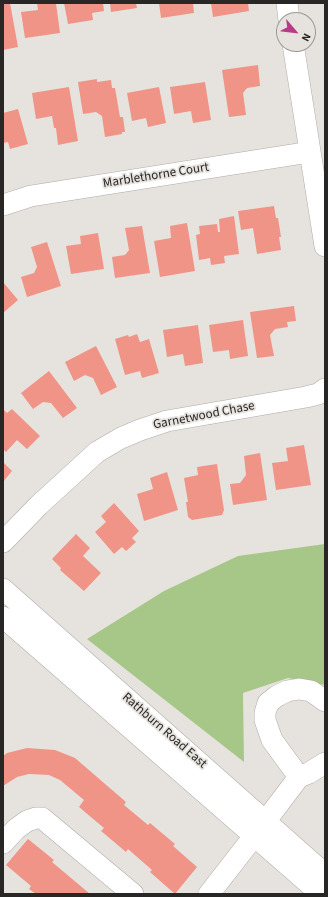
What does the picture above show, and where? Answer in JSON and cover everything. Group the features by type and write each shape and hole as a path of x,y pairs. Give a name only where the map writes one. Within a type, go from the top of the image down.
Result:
{"street":[{"path":"294,52 325,246"},
{"name":"Marblethorne Court","path":"3,205 31,196 310,152"},
{"name":"Garnetwood Chase","path":"3,542 39,505 97,452 121,438 140,430 167,422 306,397 318,394 325,389"},
{"name":"Rathburn Road East","path":"3,589 261,828 321,894"},
{"name":"Rathburn Road East","path":"3,617 261,828 325,874"},
{"path":"298,777 272,740 265,720 265,713 268,703 277,696 299,689 311,691 325,701"},
{"path":"209,894 261,828 298,777 309,773 325,763"},
{"path":"3,843 16,829 27,821 42,818 134,894"}],"green space":[{"path":"325,544 325,685 288,678 243,693 244,762 87,639 164,591 238,556"}],"building":[{"path":"3,3 10,3 18,47 3,50"},
{"path":"37,3 56,3 60,33 25,38 21,12 38,10"},
{"path":"64,3 103,3 104,11 92,13 93,20 68,24"},
{"path":"110,3 136,3 137,8 111,12"},
{"path":"159,3 193,3 194,13 161,18"},
{"path":"211,3 248,3 249,11 213,17"},
{"path":"258,65 260,86 247,88 243,93 246,115 229,117 222,70"},
{"path":"97,79 97,82 111,80 112,88 115,88 120,117 123,117 125,132 122,132 122,134 105,137 102,116 96,112 83,114 78,82"},
{"path":"205,82 211,120 193,123 191,111 174,114 170,87"},
{"path":"69,87 78,141 58,145 56,128 54,128 52,116 36,119 32,93"},
{"path":"159,87 166,123 148,127 146,118 132,121 127,93"},
{"path":"18,109 28,144 10,149 8,142 3,143 3,113"},
{"path":"274,206 276,218 278,218 281,237 279,237 281,250 257,254 253,228 241,230 238,211"},
{"path":"234,216 239,254 224,256 225,263 211,265 210,258 199,260 196,235 200,234 199,226 217,224 218,232 220,232 219,219"},
{"path":"187,223 195,271 160,277 154,241 171,238 170,226"},
{"path":"142,226 150,273 115,278 112,257 125,255 129,250 125,228"},
{"path":"98,233 104,269 71,274 66,246 81,244 80,236"},
{"path":"47,242 61,286 27,297 21,277 34,273 37,267 31,247"},
{"path":"3,282 18,300 3,313"},
{"path":"294,306 296,321 287,322 288,327 275,329 270,335 274,356 257,358 250,312"},
{"path":"243,320 248,356 230,359 229,350 213,352 209,325"},
{"path":"198,325 203,363 185,366 183,354 167,357 163,330"},
{"path":"137,334 140,342 149,339 159,373 142,378 140,371 125,375 115,339"},
{"path":"96,346 117,387 101,395 93,378 85,375 74,381 65,362"},
{"path":"49,371 77,408 63,418 51,403 43,402 33,409 21,393"},
{"path":"3,409 7,413 12,409 40,436 27,449 17,440 6,452 3,449"},
{"path":"304,445 311,485 276,490 272,463 288,461 286,448"},
{"path":"260,453 267,500 233,505 230,484 240,483 246,475 244,456"},
{"path":"3,462 12,471 3,482"},
{"path":"217,464 224,510 222,515 192,520 188,517 186,502 188,502 184,478 198,475 197,467"},
{"path":"167,472 178,510 144,521 137,494 153,489 150,478"},
{"path":"114,503 139,531 132,538 136,542 126,551 122,547 114,554 95,532 106,522 101,516"},
{"path":"76,534 90,548 83,556 101,573 84,591 60,570 61,568 52,559"},
{"path":"27,748 55,750 75,758 126,802 124,805 148,825 150,823 175,844 173,846 197,867 175,894 150,872 152,870 128,849 126,852 101,831 104,828 79,807 84,800 60,780 49,775 29,774 17,777 3,786 3,756 7,753"},
{"path":"28,839 54,860 52,862 90,894 36,894 29,889 31,886 6,865"}]}
